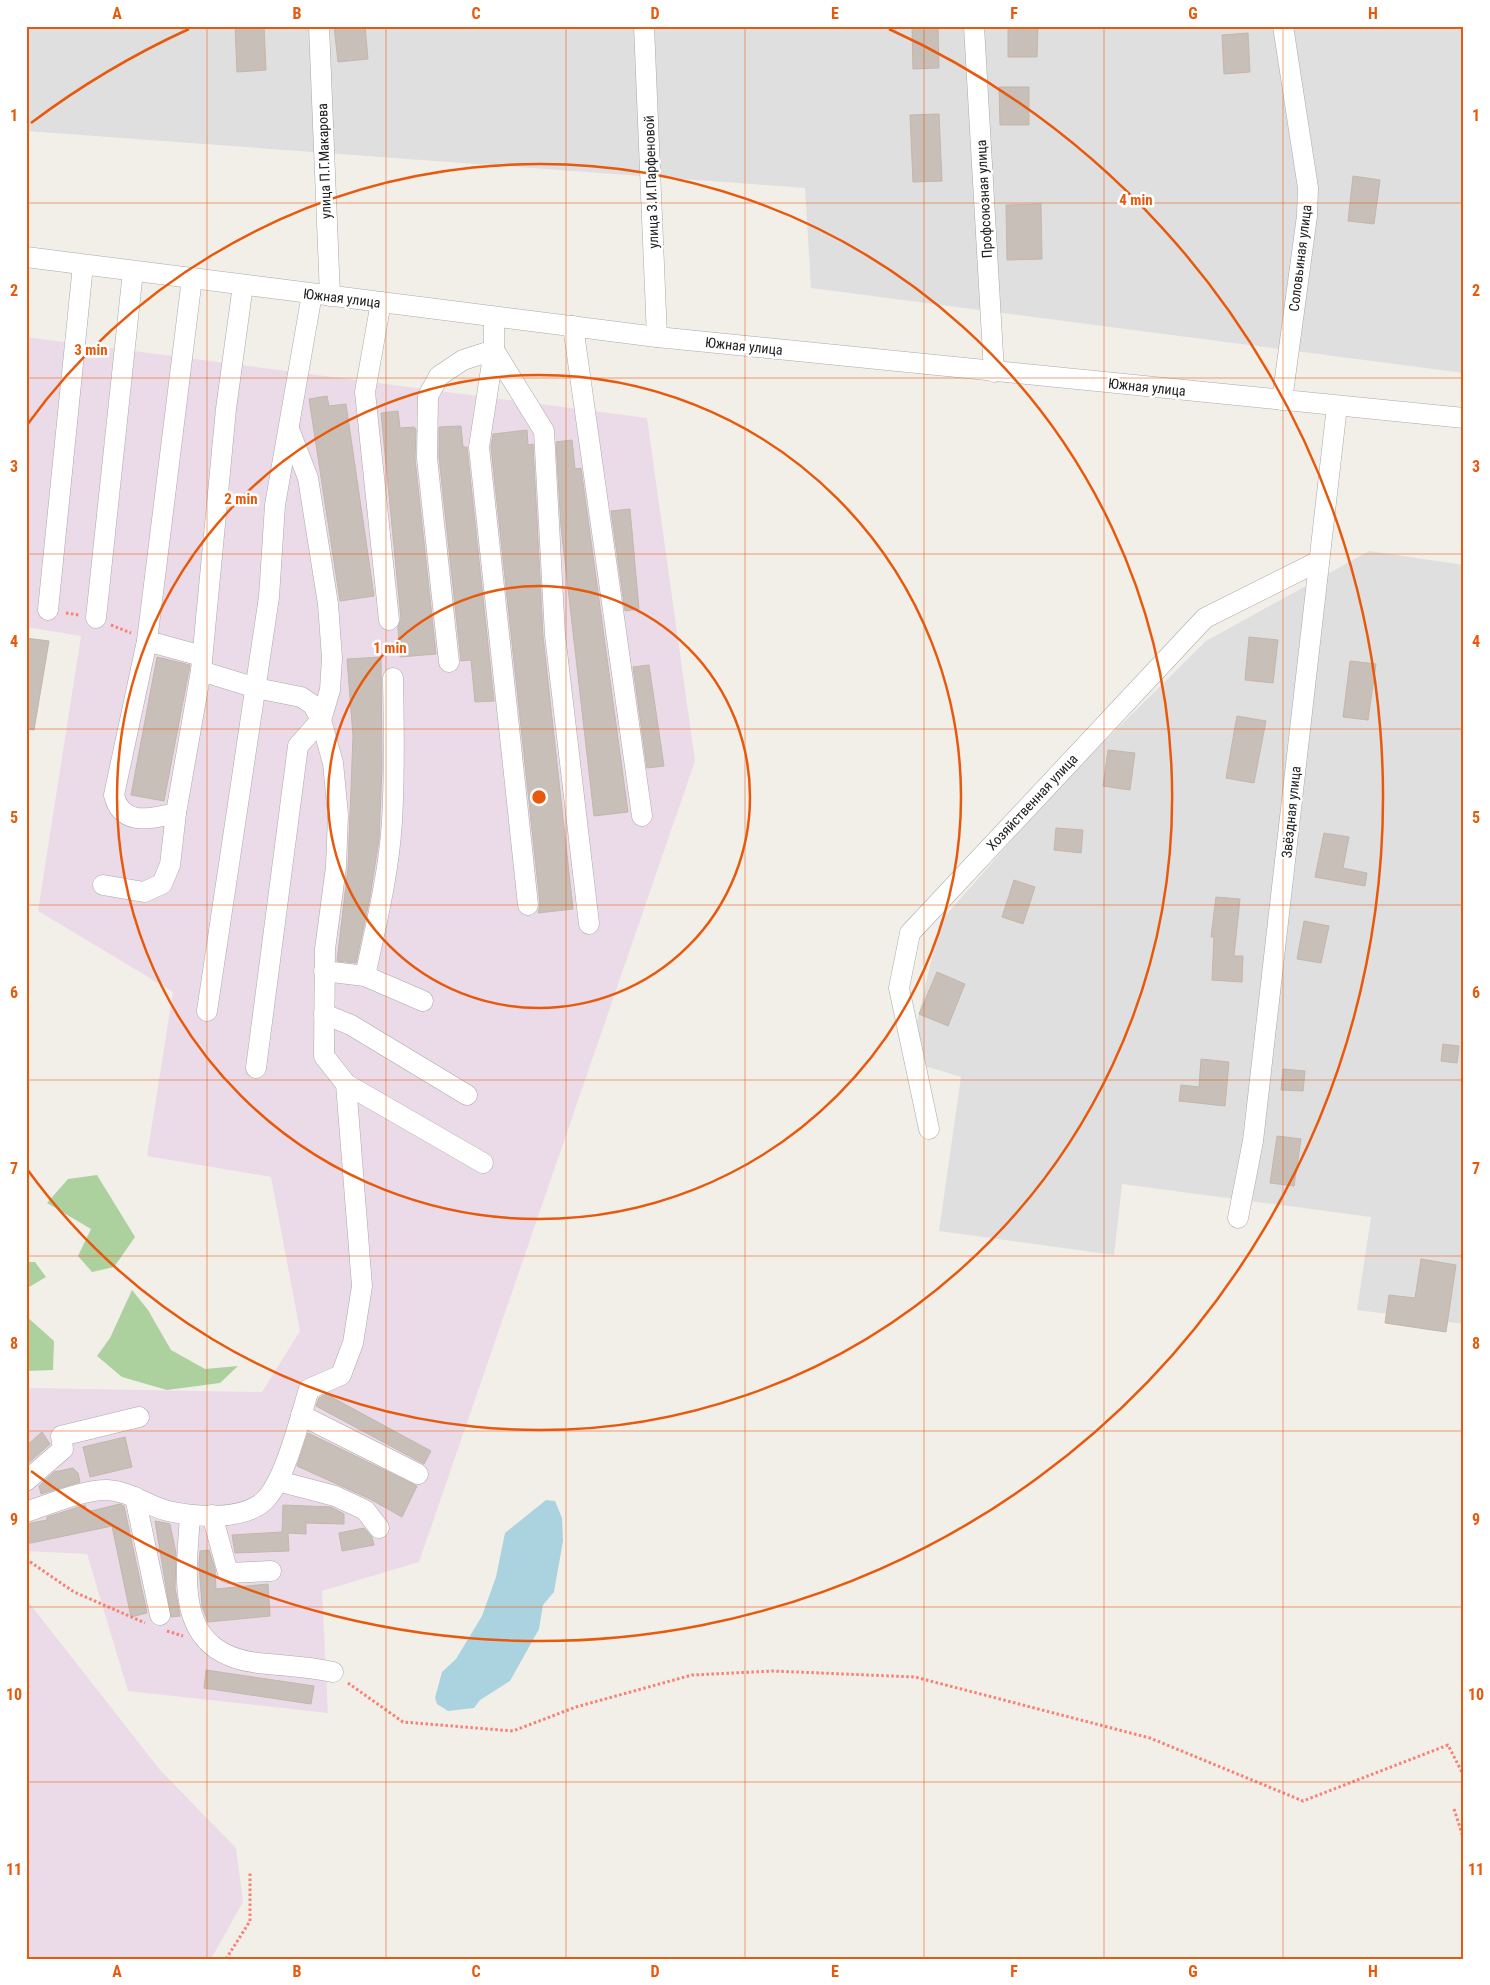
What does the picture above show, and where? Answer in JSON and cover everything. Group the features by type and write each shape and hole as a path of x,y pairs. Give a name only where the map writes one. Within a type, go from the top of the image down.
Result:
{"street":[{"name":"улица П.Г.Макарова","path":"207,1011 269,597 275,504 288,428 321,295 319,26"},
{"name":"улица З.И.Парфеновой","path":"644,26 657,337"},
{"name":"Профсоюзная улица","path":"974,26 994,372"},
{"name":"Соловьиная улица","path":"1282,400 1307,216 1308,188 1283,26"},
{"name":"Южная улица","path":"26,257 657,337 1464,418"},
{"path":"48,610 84,265"},
{"path":"96,618 133,271"},
{"path":"176,813 145,820 127,815 117,806 114,795 147,640 192,278"},
{"path":"103,885 144,892 162,884 170,865 176,813 201,663 226,410 243,285"},
{"path":"381,302 365,392 389,620"},
{"path":"494,317 494,350 479,447 528,905"},
{"path":"573,326 642,816"},
{"path":"449,662 427,458 428,396 439,376 463,360 494,350"},
{"path":"494,350 544,431 555,635 589,924"},
{"name":"Звёздная улица","path":"1238,1218 1253,1141 1337,406"},
{"path":"256,1068 298,746 320,720 330,690 332,658 328,604 308,478 288,428"},
{"name":"Хозяйственная улица","path":"929,1129 899,988 910,933 1205,618 1319,561"},
{"path":"147,640 256,688 301,697 313,705 320,720 333,763 338,815 336,867 325,949 324,1056 346,1084 483,1163"},
{"path":"365,976 379,910 392,822 395,751 393,678"},
{"path":"324,971 365,976 423,1001"},
{"path":"324,1014 351,1025 467,1096"},
{"path":"26,1512 80,1495 105,1490 121,1491 163,1510 190,1516 237,1514 263,1502 278,1481 309,1389 341,1375 353,1343 362,1286 346,1084"},
{"path":"301,1414 418,1474"},
{"path":"26,1480 63,1449 61,1436 139,1417"},
{"path":"278,1481 335,1496 365,1510 380,1528"},
{"path":"135,1497 159,1624"},
{"path":"212,1515 228,1573 271,1571"},
{"path":"190,1516 186,1573 192,1619 203,1639 226,1655 256,1663 306,1666 333,1672"}],"path":[{"path":"26,1559 74,1592 127,1618 159,1624 181,1636 203,1639"},
{"path":"333,1672 403,1722 513,1730 576,1707 692,1675 773,1670 915,1677 1150,1738 1303,1801 1448,1745 1464,1776"},
{"path":"1454,1809 1464,1840"},
{"path":"226,1959 250,1921 250,1871"}],"shaded area":[{"path":"26,26 1464,26 1464,373 811,288 805,188 26,131"},
{"path":"26,337 647,418 695,761 419,1562 322,1591 328,1713 128,1691 87,1554 26,1551 26,1394 30,1388 262,1392 300,1331 271,1177 147,1156 173,992 38,911 81,636 26,627"},
{"path":"1369,551 1464,565 1464,1324 1357,1310 1371,1217 1122,1184 1114,1255 939,1231 961,1077 908,1061 940,922 1060,785 1206,641"},
{"path":"26,1599 160,1770 236,1848 243,1902 211,1959 26,1959"}],"green space":[{"path":"97,1175 135,1237 114,1267 92,1272 78,1256 91,1229 47,1203 68,1179"},
{"path":"26,1262 35,1262 46,1277 26,1289"},
{"path":"132,1290 148,1310 171,1350 205,1369 238,1366 220,1383 167,1390 122,1377 97,1356 110,1338"},
{"path":"26,1316 54,1341 53,1370 26,1371"}],"water":[{"path":"546,1500 555,1501 562,1518 563,1541 554,1592 543,1605 539,1629 510,1681 480,1700 474,1708 448,1711 437,1704 435,1698 442,1672 456,1659 482,1616 496,1577 505,1533"}],"building":[{"path":"235,26 264,26 266,70 237,72"},
{"path":"334,26 365,26 368,59 338,62"},
{"path":"912,26 938,26 939,68 913,69"},
{"path":"1008,26 1038,26 1037,57 1008,57"},
{"path":"1248,33 1250,72 1224,74 1222,35"},
{"path":"999,87 1029,87 1029,125 1000,125"},
{"path":"939,114 942,181 913,182 910,115"},
{"path":"1353,176 1380,180 1374,224 1348,221"},
{"path":"1041,204 1042,259 1007,260 1006,205"},
{"path":"327,396 329,406 346,404 374,596 340,601 309,399"},
{"path":"398,411 400,428 414,427 416,429 415,459 436,654 400,657 398,627 401,619 381,413"},
{"path":"461,426 463,447 467,447 494,701 475,702 471,660 461,661 439,457 439,427"},
{"path":"527,430 528,445 533,444 543,636 573,909 538,913 540,904 491,447 493,434"},
{"path":"572,440 575,469 581,468 628,812 594,816 561,527 556,442"},
{"path":"630,509 639,609 625,611 611,511"},
{"path":"1249,637 1278,640 1273,683 1245,680"},
{"path":"26,638 49,641 34,730 26,729"},
{"path":"157,657 190,665 164,801 131,795"},
{"path":"381,657 382,767 379,839 370,897 356,963 337,961 348,868 353,736 347,659"},
{"path":"1350,661 1376,664 1368,720 1343,717"},
{"path":"649,665 664,766 647,768 633,667"},
{"path":"1237,716 1266,721 1254,783 1226,778"},
{"path":"1108,750 1135,753 1130,790 1103,786"},
{"path":"1056,828 1083,830 1081,853 1054,850"},
{"path":"1324,833 1349,837 1343,868 1367,873 1365,886 1315,877"},
{"path":"1014,880 1035,887 1023,924 1002,917"},
{"path":"1216,897 1240,899 1234,956 1243,956 1242,982 1212,980 1214,937 1211,937"},
{"path":"1304,921 1329,926 1321,963 1297,959"},
{"path":"937,972 965,984 948,1026 919,1014"},
{"path":"1443,1044 1459,1046 1457,1063 1441,1061"},
{"path":"1201,1059 1229,1062 1225,1106 1179,1101 1181,1085 1199,1087"},
{"path":"1283,1069 1305,1071 1303,1091 1281,1090"},
{"path":"1277,1136 1301,1139 1294,1186 1270,1183"},
{"path":"1421,1259 1456,1265 1446,1332 1385,1323 1389,1295 1415,1298"},
{"path":"326,1394 431,1451 424,1464 316,1406 319,1398"},
{"path":"42,1432 50,1444 26,1465 26,1446"},
{"path":"308,1433 417,1486 402,1517 370,1499 297,1466"},
{"path":"125,1437 132,1467 90,1477 83,1447"},
{"path":"73,1468 78,1473 80,1482 41,1494 39,1486 54,1472"},
{"path":"120,1504 124,1506 147,1613 131,1617 112,1526 26,1544 26,1524 47,1520 47,1517 85,1505 87,1512"},
{"path":"283,1505 331,1507 344,1514 344,1524 306,1523 306,1534 288,1533 289,1551 235,1553 232,1535 282,1532"},
{"path":"155,1521 170,1524 176,1553 175,1588 180,1616 171,1617"},
{"path":"364,1528 372,1537 374,1545 342,1551 339,1533"},
{"path":"209,1550 215,1569 216,1589 268,1584 270,1616 208,1622 202,1606 199,1564 200,1551"},
{"path":"206,1670 314,1686 311,1704 204,1688"}]}
